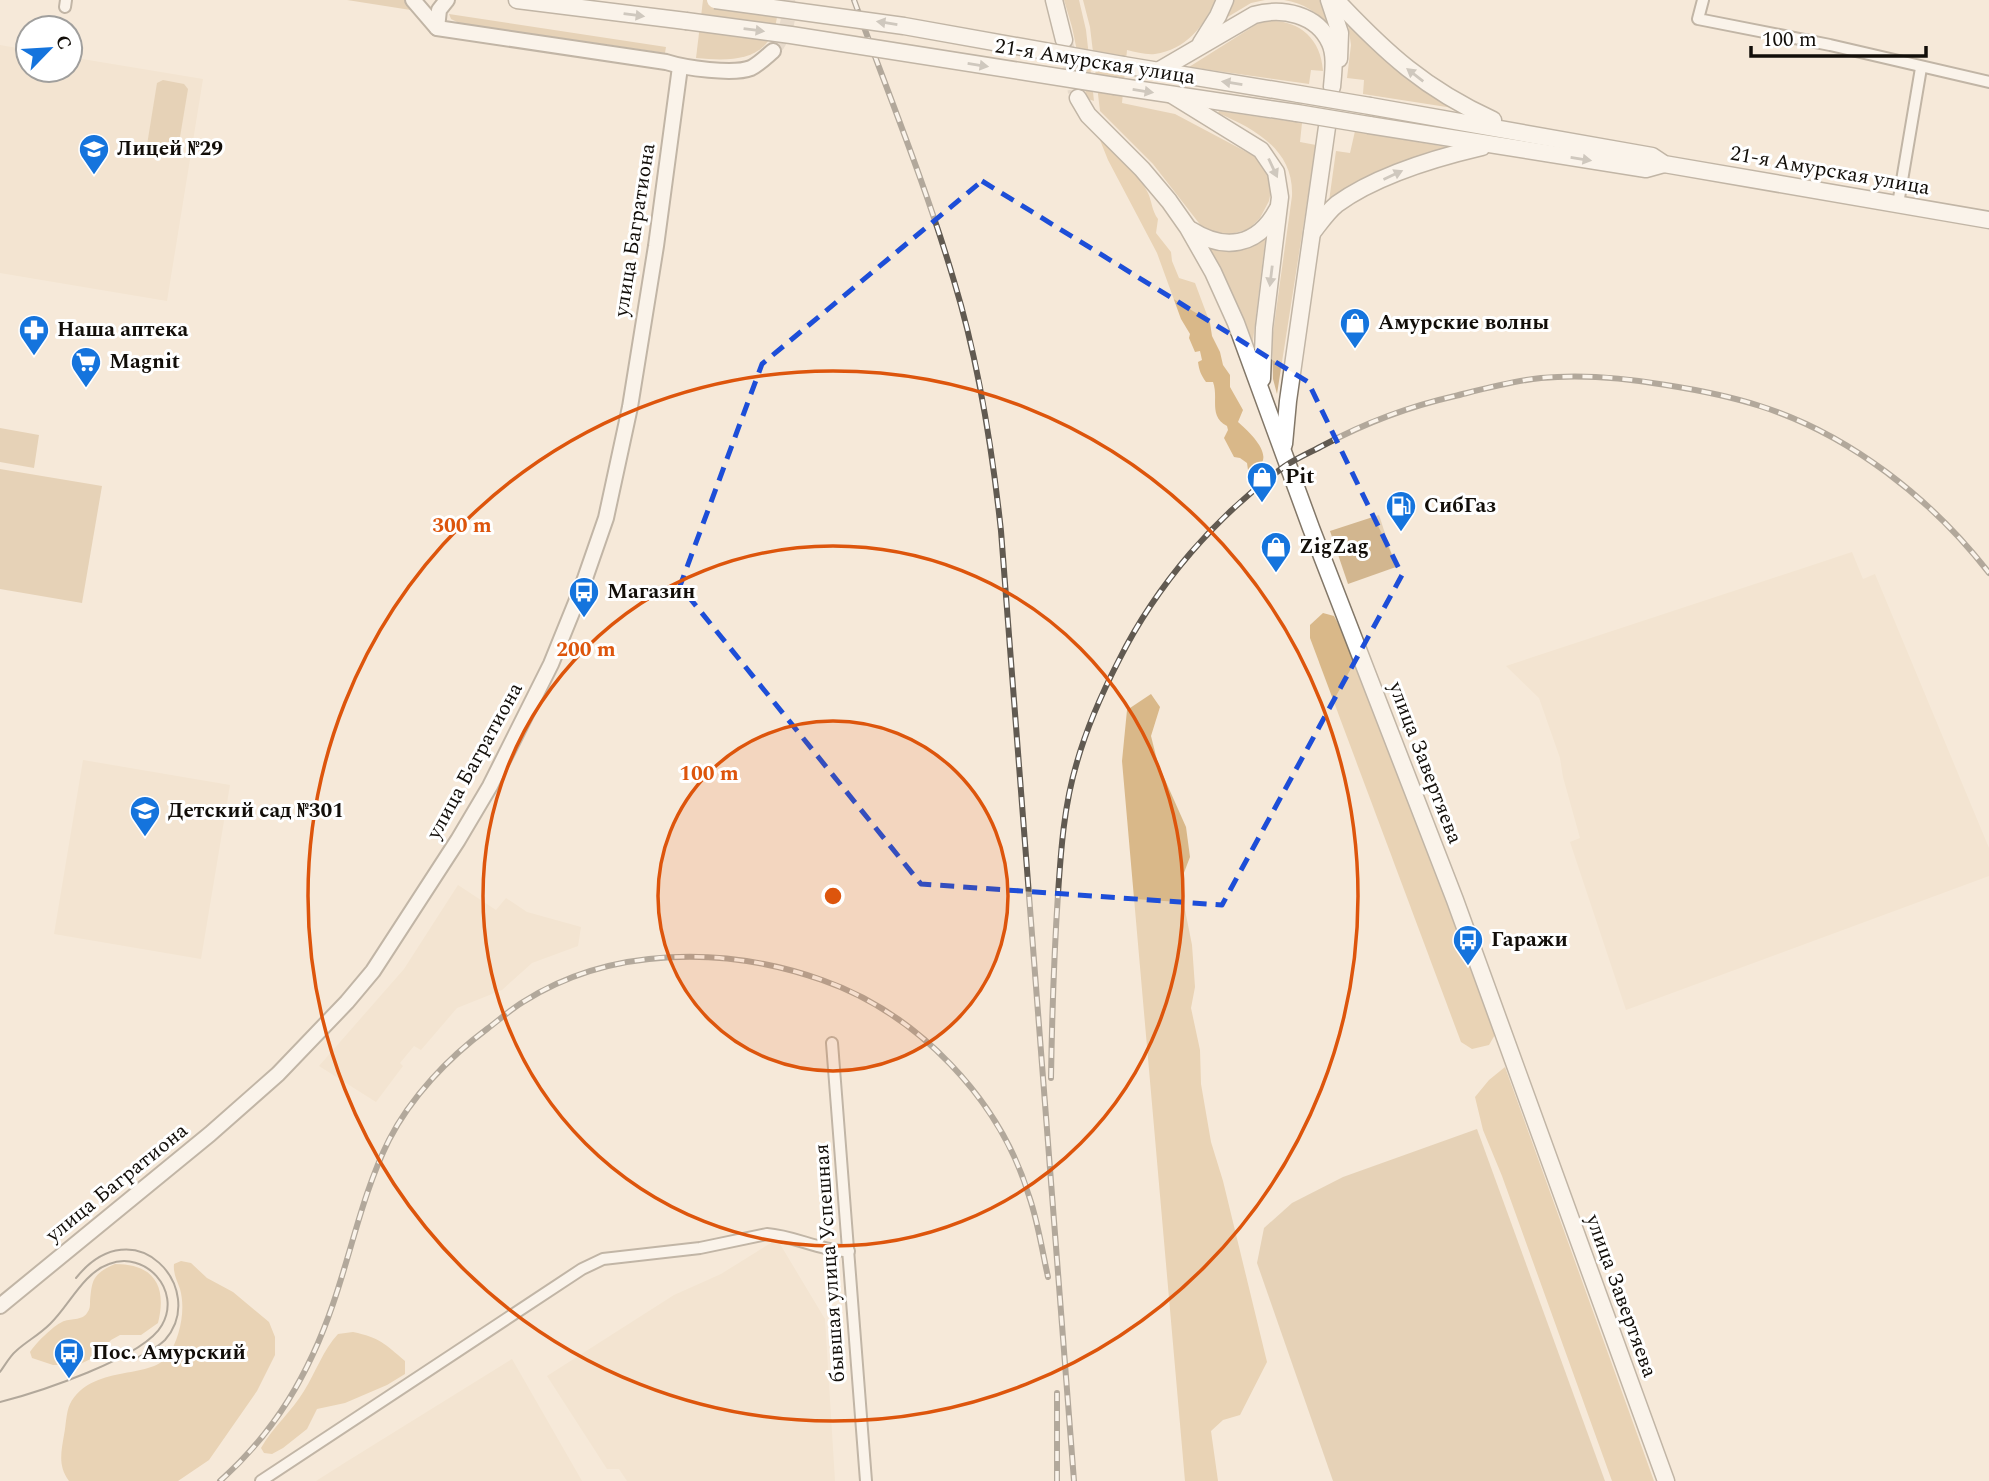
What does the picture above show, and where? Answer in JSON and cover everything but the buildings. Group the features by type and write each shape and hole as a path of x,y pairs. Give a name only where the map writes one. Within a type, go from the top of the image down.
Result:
{"main road":[{"name":"21-я Амурская улица","path":"517,0 791,35 1646,169 1664,164"},
{"name":"21-я Амурская улица","path":"715,0 904,26 1499,127 1652,156 1664,164 1989,220"},
{"path":"1054,0 1064,40"},
{"path":"1196,50 1219,16 1225,0"},
{"path":"1158,71 1254,15 1288,12 1312,23 1326,37 1333,51 1333,80 1341,51 1337,22 1329,0"},
{"path":"1336,0 1412,74 1442,94 1493,119 1499,127"},
{"path":"1171,95 1261,150 1276,172 1280,188 1279,208 1261,376 1265,402 1276,407 1287,401"},
{"name":"улица Завертяева","path":"1078,98 1088,116 1159,188 1188,228 1225,296 1455,900 1666,1481"},
{"path":"1283,450 1287,401 1327,127"},
{"path":"1311,234 1337,204 1356,193 1421,163 1491,145"},
{"path":"1188,228 1221,243 1239,242 1266,227 1279,208"}],"street":[{"path":"413,0 437,28 666,62 680,67 739,70 750,68 774,51"},
{"path":"437,28 439,10 447,0"},
{"path":"1703,0 1698,19 1830,45 1989,82"},
{"name":"улица Багратиона","path":"0,1306 210,1134 278,1074 347,1002 373,971 490,786 551,664 606,518 630,407 656,246 680,67"},
{"path":"1898,204 1921,68"},
{"name":"бывшая улица Успешная","path":"832,1043 866,1481"},
{"path":"261,1481 582,1269 603,1259 700,1248 768,1234 832,1251 849,1251"}],"highlighted area":[{"path":"982,181 1308,382 1402,575 1222,905 921,884 680,586 762,364"}],"shaded area":[{"path":"347,0 407,0 417,11"},
{"path":"703,0 778,0 777,19 772,34 765,45 755,53 743,57 696,58"},
{"path":"1064,0 1079,0 1086,30 1094,101 1088,99 1086,94"},
{"path":"1083,0 1215,0 1200,27 1176,48 1152,54 1127,50 1122,103 1175,114 1256,157 1267,173 1271,191 1260,218 1249,229 1220,234 1202,227 1153,164 1100,111 1090,27"},
{"path":"1231,0 1265,0 1251,3 1226,18"},
{"path":"1284,0 1322,0 1330,26 1310,9"},
{"path":"449,14 666,47 665,53 459,23 451,19"},
{"path":"1278,21 1298,27 1313,40 1323,71 1311,70 1309,84 1189,67 1257,24"},
{"path":"1348,24 1453,108 1363,94 1364,80 1347,78 1351,45"},
{"name":"Лицей №29","path":"0,45 14,48 14,84 84,84 84,59 203,79 167,301 0,273"},
{"path":"163,80 184,84 188,89 178,149 172,153 150,149 147,145 157,83"},
{"path":"1219,111 1302,123 1300,142 1316,145 1277,394 1273,379 1272,340 1292,196 1291,180 1286,166 1270,143 1245,126 1218,113"},
{"path":"1355,131 1448,148 1329,201 1336,151 1350,153"},
{"path":"1100,140 1120,155 1139,179 1148,193 1158,219 1156,233 1171,252 1179,278 1195,283 1223,365 1230,375 1230,387 1243,410 1238,422 1261,447 1263,461 1258,466 1248,470 1247,463 1234,457 1224,438 1228,430 1216,412 1213,382 1206,382 1202,375 1198,362 1202,360 1200,351 1195,352 1157,253"},
{"path":"1266,234 1252,349 1206,245"},
{"path":"0,428 39,435 34,468 0,462"},
{"path":"0,469 102,486 82,603 0,589"},
{"path":"1379,515 1396,567 1348,584 1330,531"},
{"path":"1852,552 1863,579 1875,574 1989,848 1989,876 1626,1010 1570,842 1580,838 1560,758 1539,698 1506,666"},
{"path":"1323,613 1334,616 1345,637 1496,1033 1489,1045 1472,1049 1461,1042 1310,638 1310,625"},
{"path":"1151,694 1160,707 1151,736 1158,764 1186,827 1190,857 1182,878 1182,895 1192,945 1195,987 1191,1008 1200,1050 1201,1084 1211,1142 1267,1362 1240,1415 1223,1420 1211,1431 1218,1481 1185,1481 1122,761 1127,710"},
{"name":"Детский сад №301","path":"83,760 230,785 201,959 54,934"},
{"path":"458,885 496,910 506,898 527,912 581,927 578,946 532,963 502,990 457,1008 421,1050 414,1046 400,1063 403,1066 376,1102 319,1066 404,969"},
{"path":"1505,1067 1654,1481 1612,1481 1483,1130 1475,1097 1489,1080"},
{"path":"1477,1129 1605,1481 1333,1481 1257,1263 1264,1228 1292,1203 1343,1177"},
{"path":"777,1239 825,1319 835,1481 627,1481 619,1469 607,1469 547,1376 674,1295 721,1274"},
{"path":"181,1261 191,1263 207,1278 233,1292 269,1322 275,1337 275,1355 257,1391 209,1460 178,1481 69,1481 61,1459 70,1404 80,1391 92,1383 148,1368 168,1356 179,1332 182,1315 182,1297 174,1268 174,1264"},
{"path":"115,1264 140,1268 155,1280 161,1299 158,1323 141,1335 120,1335 111,1340 97,1356 78,1365 53,1365 32,1358 30,1352 54,1327 85,1316 95,1278"},
{"path":"353,1332 376,1339 392,1350 405,1361 405,1374 345,1403 317,1409 307,1429 283,1448 272,1454 264,1453 261,1448 299,1398 333,1340 338,1334"},
{"path":"512,1359 582,1481 316,1481 346,1462"}],"tunnel":[{"path":"773,51 786,27 788,0"},
{"path":"1065,42 1076,92"}],"tram line":[{"path":"76,1278 99,1258 121,1250 142,1252 159,1263 172,1279 178,1299 176,1320 165,1340 133,1360"},
{"path":"0,1372 14,1353 50,1324 84,1282 100,1268 122,1261 135,1263 147,1268 164,1287 167,1312 162,1325 134,1350 88,1372 0,1402"}],"railway":[{"path":"854,0 943,245 971,343 989,437 1001,531 1074,1481"},
{"path":"1051,1078 1054,963 1062,844 1073,778 1090,723 1134,632 1170,578 1190,553 1235,507 1285,466 1299,458 1356,429 1404,410 1519,381 1588,377 1635,380 1678,387 1760,406 1825,433 1857,452 1915,495 1942,520 1989,573"},
{"path":"220,1481 274,1422 301,1378 324,1330 380,1160 408,1109 419,1094 472,1040 509,1012 557,984 593,970 631,961 670,957 747,961 822,980 857,995 890,1014 922,1037 950,1064 976,1094 998,1126 1016,1160 1029,1196 1048,1277"},
{"path":"1057,1393 1057,1481"}],"place":[{"name":"Лицей №29","path":"94,176"},
{"name":"Амурские волны","path":"1355,350"},
{"name":"Наша аптека","path":"34,357"},
{"name":"Magnit","path":"86,389"},
{"name":"Pit","path":"1262,504"},
{"name":"СибГаз","path":"1401,533"},
{"name":"ZigZag","path":"1276,574"},
{"name":"Магазин","path":"584,619"},
{"name":"Детский сад №301","path":"145,838"},
{"name":"Гаражи","path":"1468,967"},
{"name":"Пос. Амурский","path":"69,1380"}]}
